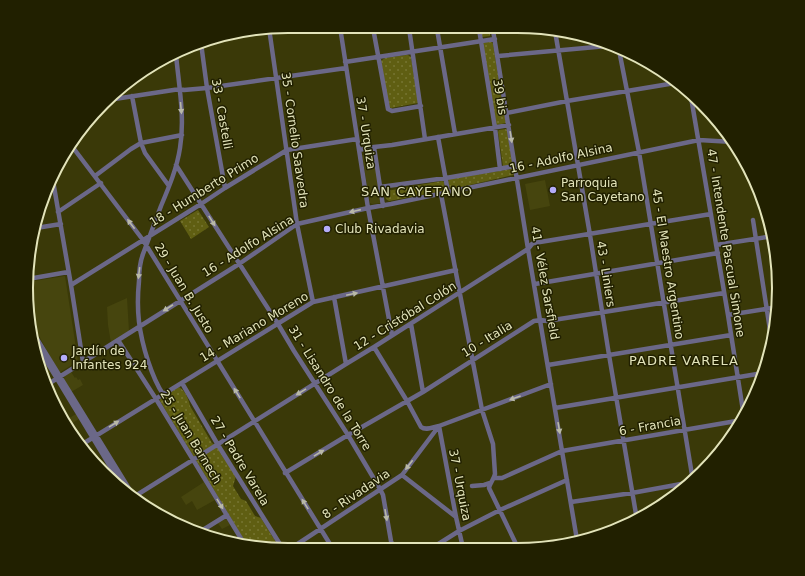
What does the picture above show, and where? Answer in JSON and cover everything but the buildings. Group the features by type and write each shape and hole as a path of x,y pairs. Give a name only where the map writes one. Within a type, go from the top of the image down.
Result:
{"street":[{"name":"37 - Urquiza","path":"341,33 368,208 392,335"},
{"path":"374,33 388,109 392,111 421,106"},
{"path":"410,33 426,139"},
{"path":"438,33 455,134"},
{"name":"39 bis","path":"480,33 500,169"},
{"name":"41 - Vélez Sarsfield","path":"494,33 576,536"},
{"name":"35 - Cornelio Saavedra","path":"270,34 297,224 313,302"},
{"name":"43 - Liniers","path":"556,36 636,514"},
{"path":"345,62 495,39"},
{"path":"498,56 598,47"},
{"name":"33 - Castelli","path":"202,48 207,88 225,188"},
{"name":"45 - El Maestro Argentino","path":"620,54 639,152 692,473"},
{"path":"163,394 152,373 144,349 139,327 137,294 143,255 169,186 180,150 182,135 182,112 176,58"},
{"path":"118,98 180,89 207,88 346,68"},
{"path":"507,113 567,101 669,84"},
{"path":"132,96 141,143 145,153 169,186"},
{"name":"47 - Intendente Pascual Simone","path":"692,103 743,407"},
{"path":"359,150 509,125"},
{"path":"95,176 141,143 182,135"},
{"path":"438,137 448,192"},
{"name":"18 - Humberto Primo","path":"71,285 287,150 357,139"},
{"name":"16 - Adolfo Alsina","path":"51,382 239,264 297,224 699,140 726,142"},
{"path":"374,147 383,206"},
{"name":"29 - Juan B. Justo","path":"74,149 147,246 329,543"},
{"name":"31 - Lisandro de la Torre","path":"176,165 348,435 380,489 383,495 392,543"},
{"path":"380,187 446,178 515,166"},
{"path":"58,212 101,184"},
{"path":"54,186 83,362"},
{"path":"441,194 482,410 493,444 494,478 489,488 516,543"},
{"name":"12 - Cristóbal Colón","path":"138,494 460,293 528,249 534,243 711,214"},
{"path":"753,220 769,325"},
{"path":"41,227 61,224"},
{"path":"716,245 767,237"},
{"path":"535,284 596,275 718,253"},
{"name":"14 - Mariano Moreno","path":"85,442 313,302 456,270"},
{"path":"34,278 68,272"},
{"name":"10 - Italia","path":"285,473 423,392 534,321 547,321 724,293"},
{"path":"334,298 346,364"},
{"path":"728,315 771,308"},
{"path":"411,324 423,392"},
{"path":"548,365 731,334"},
{"name":"25 - Juan Barnech","path":"118,340 156,399 241,539"},
{"path":"40,346 58,378"},
{"path":"374,347 408,401 423,429 439,426 551,384"},
{"path":"42,352 122,481"},
{"path":"555,408 757,375"},
{"name":"27 - Padre Varela","path":"182,383 218,445 279,542"},
{"name":"6 - Francia","path":"494,478 502,478 562,451 735,421"},
{"name":"37 - Urquiza","path":"439,426 462,543"},
{"name":"8 - Rivadavia","path":"299,543 402,475 439,426"},
{"path":"402,475 456,517"},
{"path":"440,543 459,530 567,480"},
{"path":"472,486 490,484"},
{"path":"571,502 632,494 679,485"},
{"path":"205,529 226,515"}],"shaded area":[{"path":"481,33 490,33 490,36 482,37"},
{"path":"491,41 493,44 506,123 496,125 483,43"},
{"path":"408,55 411,57 418,103 391,108 389,107 381,61 385,58"},
{"path":"506,129 513,165 503,166 498,132 499,130"},
{"path":"374,153 381,203 372,204 370,203 362,155"},
{"path":"513,169 513,175 452,189 450,188 448,182 449,179"},
{"path":"545,180 550,206 530,210 525,184"},
{"path":"442,181 444,182 445,189 443,191 389,201 386,199 385,193 387,191"},
{"path":"198,210 209,227 191,239 180,221"},
{"path":"65,276 78,361 59,373 37,332 33,281"},
{"path":"127,298 129,331 111,343 107,307"},
{"path":"44,362 51,372 48,374"},
{"path":"71,372 75,378 76,377 78,380 80,379 83,385 71,392 64,378"},
{"path":"179,387 181,388 212,443 218,447 236,476 233,486 241,499 246,501 255,516 261,518 276,542 244,539 160,399"},
{"path":"76,414 79,419 72,423 69,418"},
{"path":"204,482 215,500 197,510 192,501 186,505 181,497"},
{"path":"224,518 230,525 222,529 217,522"}],"place":[{"name":"Parroquia San Cayetano","path":"553,190"},
{"name":"Club Rivadavia","path":"327,229"},
{"name":"Jardín de Infantes 924","path":"64,358"}],"district":[{"name":"SAN CAYETANO","path":"417,191"},
{"name":"PADRE VARELA","path":"684,360"}]}
